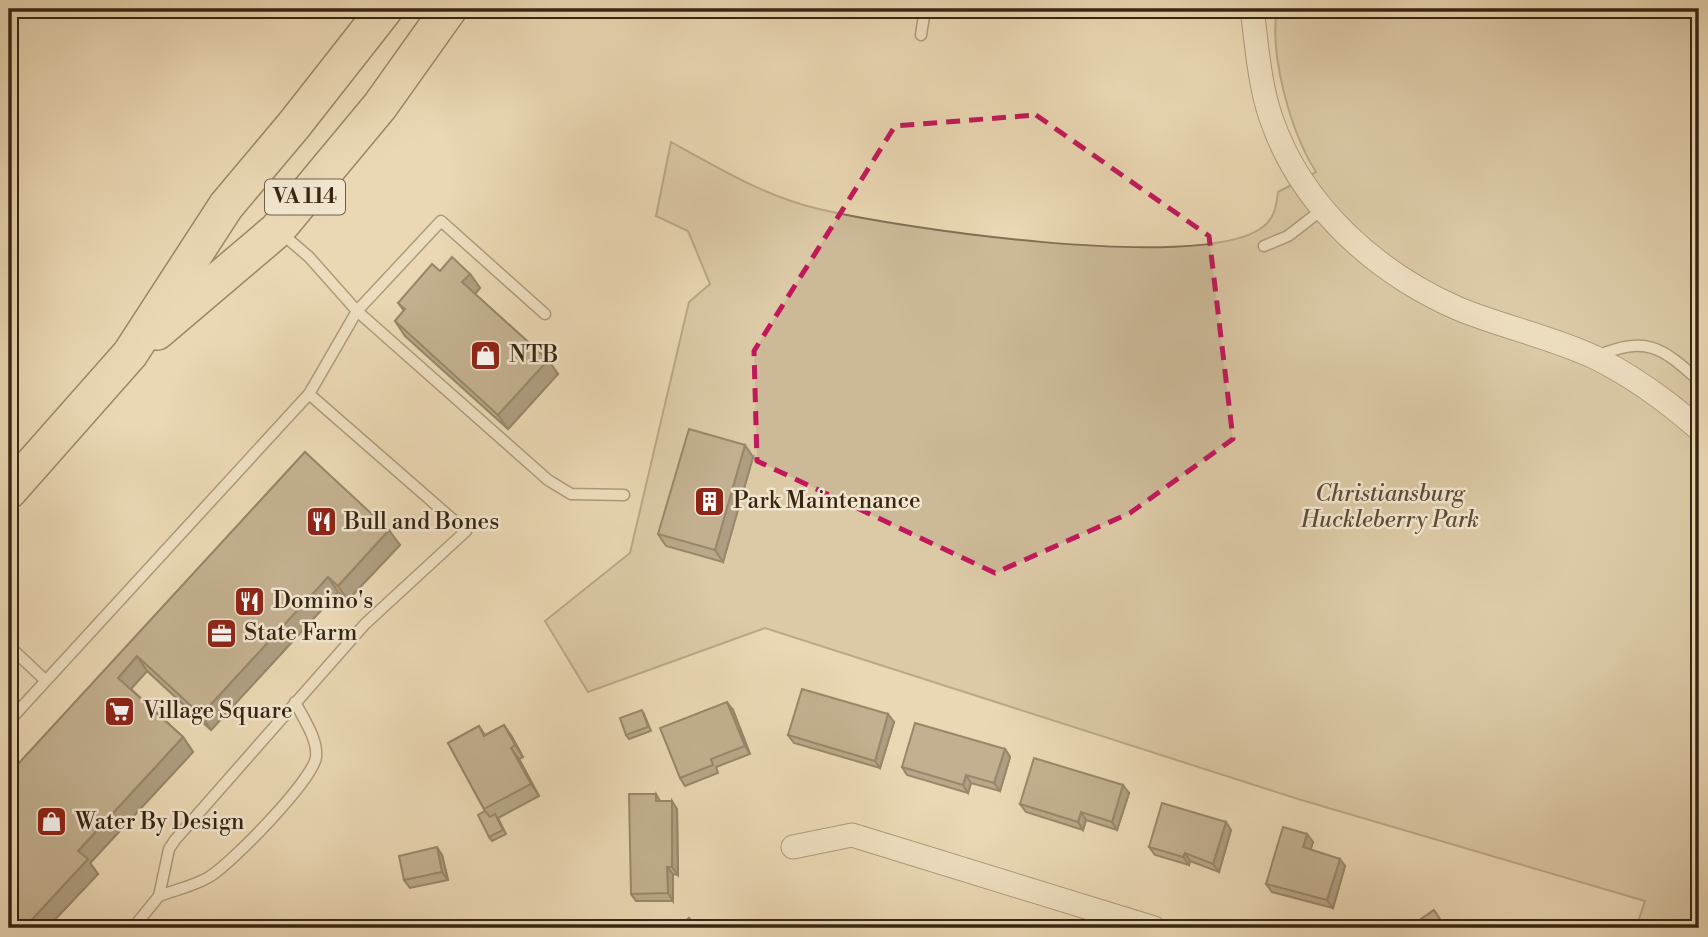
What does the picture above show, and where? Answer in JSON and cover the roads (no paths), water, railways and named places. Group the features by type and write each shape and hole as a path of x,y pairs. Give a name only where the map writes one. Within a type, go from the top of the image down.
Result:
{"main road":[{"name":"VA 114","path":"130,354 226,206 385,9"},
{"name":"VA 114","path":"9,491 130,354 277,230 380,106 449,9"}],"street":[{"path":"1252,9 1261,76 1271,118 1288,157 1323,209 1366,252 1398,276 1439,299 1595,358 1626,375 1699,429"},
{"path":"793,847 852,835 1154,928"}],"lane":[{"path":"921,34 925,9"},
{"path":"1264,246 1289,236 1323,209"},
{"path":"9,721 309,394 358,311 441,221 545,314"},
{"path":"277,230 309,257 358,311 548,481 571,494 624,495"},
{"path":"1595,358 1626,344 1646,345 1677,360 1699,381"},
{"path":"133,928 159,896 169,849 175,840 365,624 466,531 309,394"},
{"path":"9,646 45,680"},
{"path":"159,896 208,878 231,860 307,778 316,757 313,739 295,702"}],"place":[{"name":"NTB","path":"486,355"},
{"name":"Park Maintenance","path":"710,501"},
{"name":"Bull and Bones","path":"321,522"},
{"name":"Domino's","path":"250,601"},
{"name":"State Farm","path":"221,633"},
{"name":"Village Square","path":"120,711"},
{"name":"Water By Design","path":"52,822"}],"park label":[{"name":"Christiansburg Huckleberry Park","path":"1390,507"}]}
